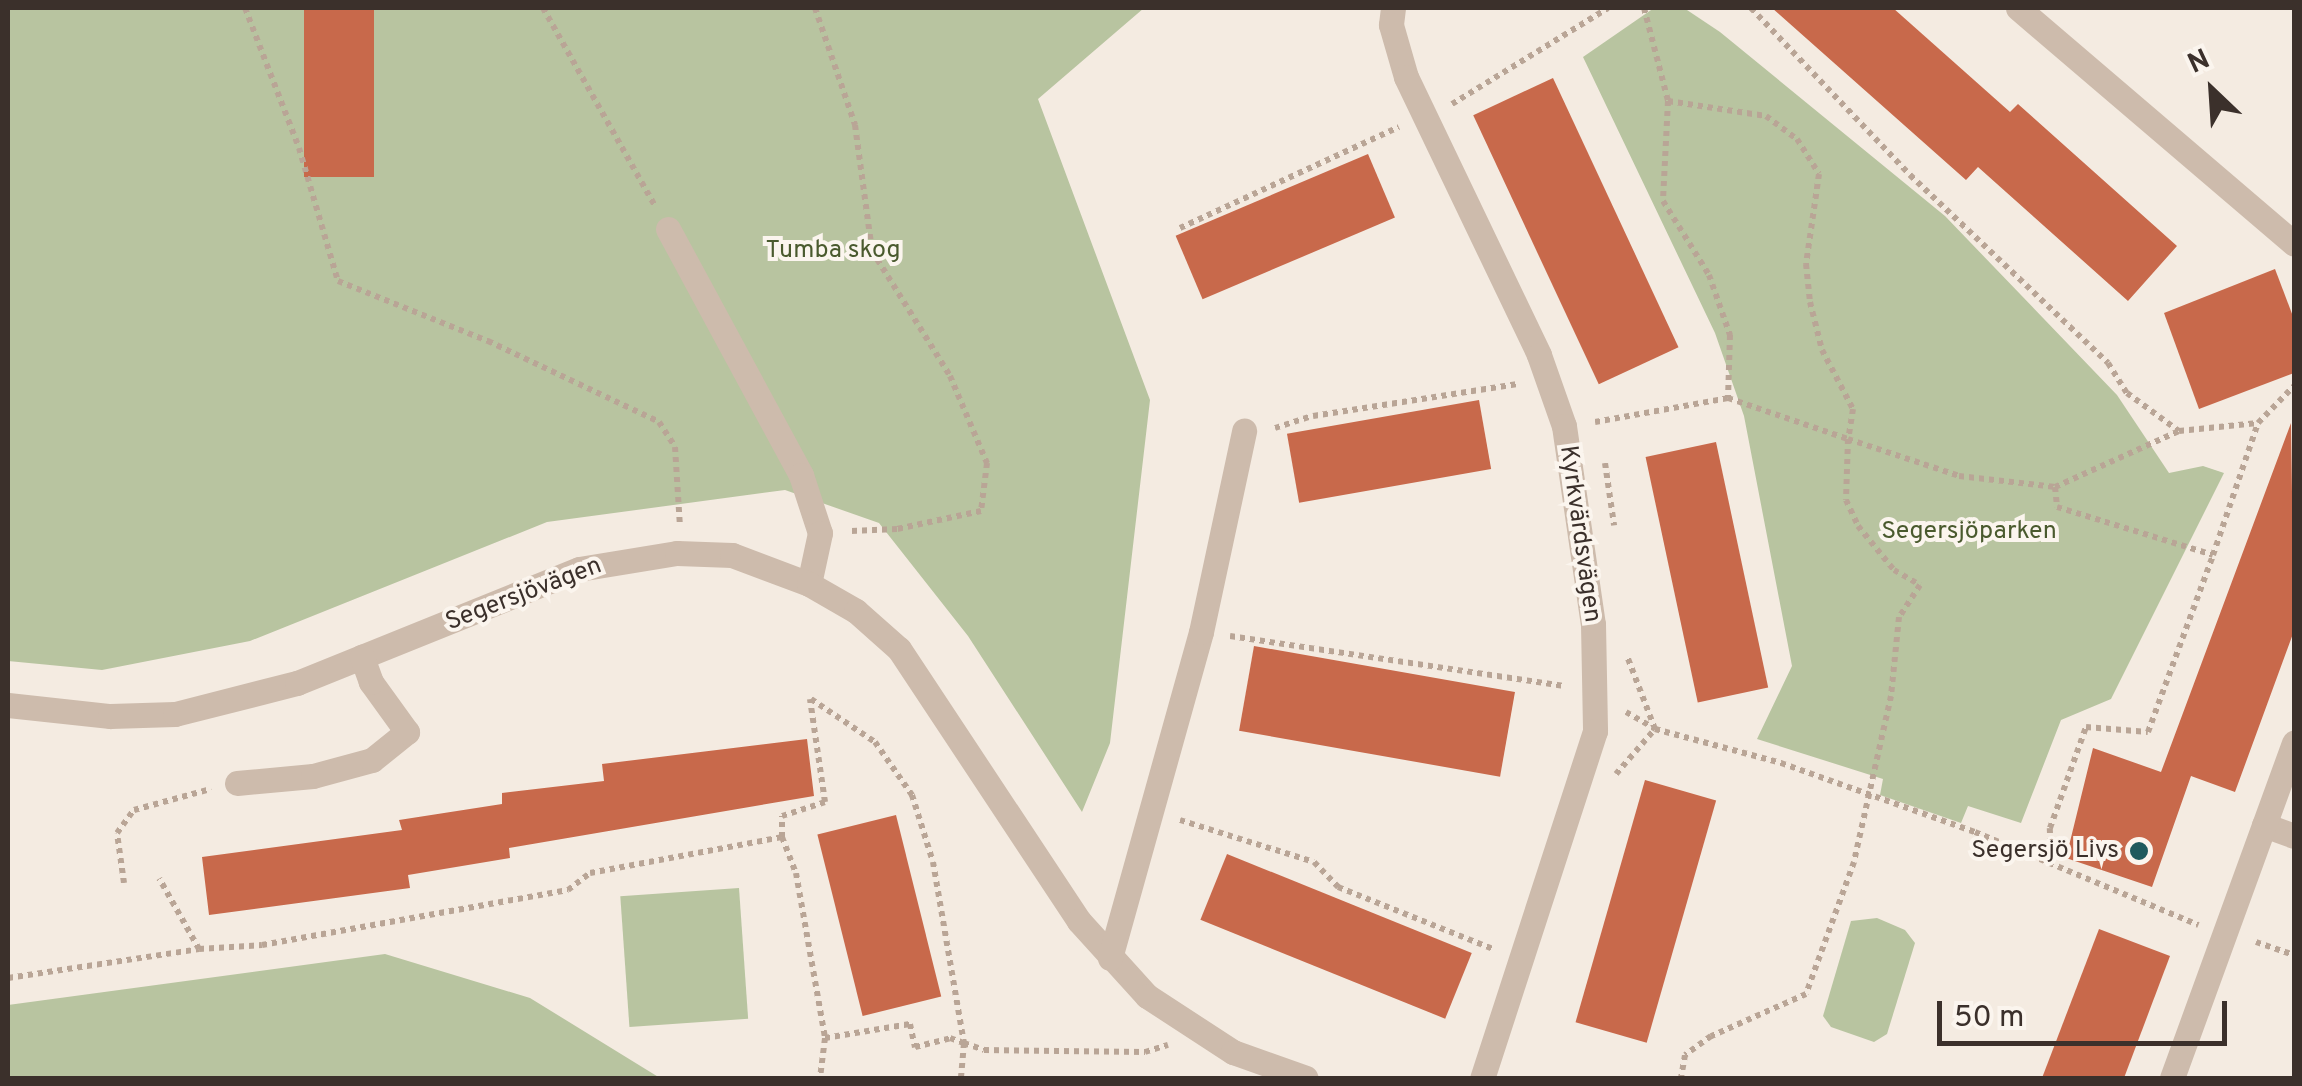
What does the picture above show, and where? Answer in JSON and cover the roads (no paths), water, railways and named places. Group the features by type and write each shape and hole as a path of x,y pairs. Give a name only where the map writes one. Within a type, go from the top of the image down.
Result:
{"street":[{"name":"Kyrkvärdsvägen","path":"1393,8 1398,48 1427,119 1548,379 1564,426 1587,560 1595,731 1482,1078"},
{"path":"2018,8 2294,244"},
{"path":"668,229 768,404 820,533 809,584"},
{"path":"1110,958 1154,812 1201,632 1244,431"},
{"name":"Segersjövägen","path":"8,705 110,716 175,714 297,683 616,560 732,555 809,584 899,648 1110,958 1183,1024 1233,1052 1306,1078"},
{"path":"237,783 313,776 372,760 408,732 371,682 362,658"},
{"path":"2172,1078 2294,743"},
{"path":"2264,825 2294,836"}],"place":[{"name":"Segersjö Livs","path":"2139,851"}],"park label":[{"name":"Tumba skog","path":"833,251"},
{"name":"Segersjöparken","path":"1969,532"}]}
